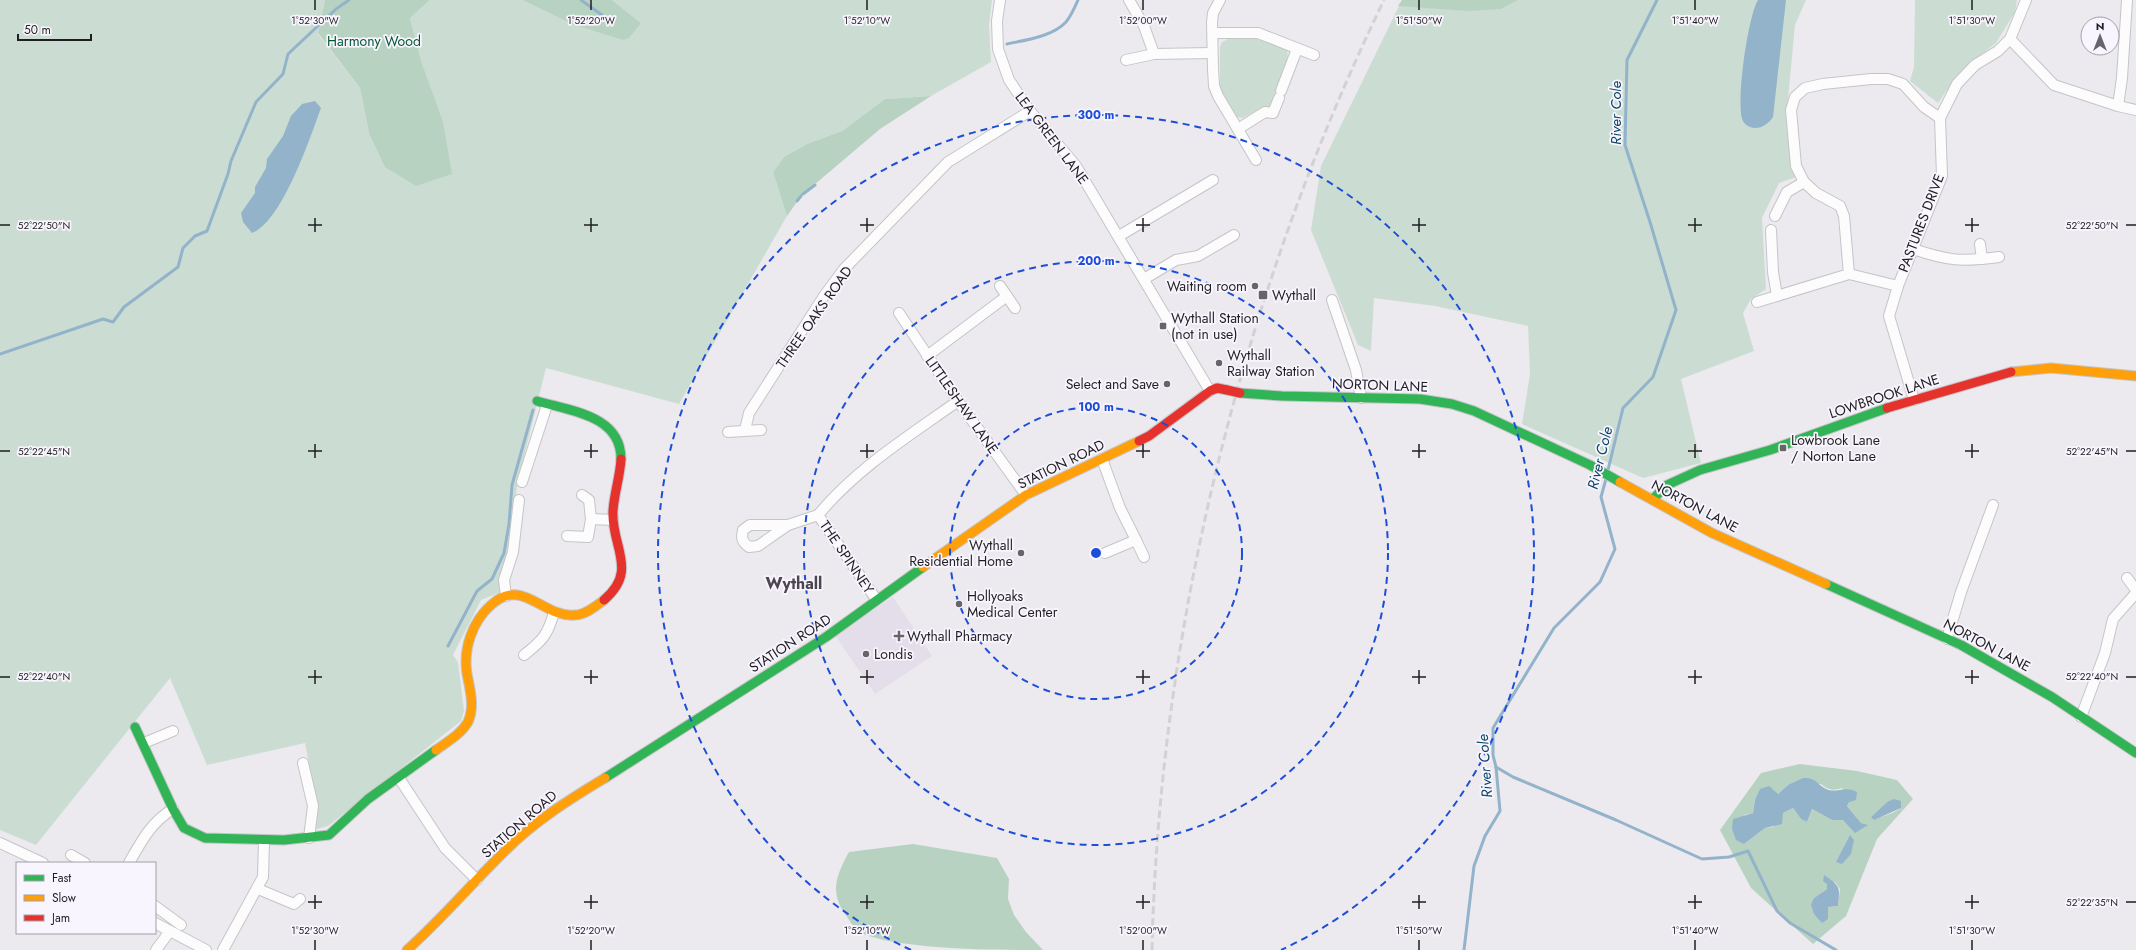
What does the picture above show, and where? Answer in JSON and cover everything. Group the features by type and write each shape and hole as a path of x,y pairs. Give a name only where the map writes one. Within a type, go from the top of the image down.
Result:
{"street":[{"name":"LEA GREEN LANE","path":"1000,0 997,34 1001,62 1009,80 1030,111 1076,166 1210,391"},
{"path":"1129,0 1144,26 1154,54"},
{"path":"1220,0 1213,13 1212,54 1214,86 1218,96 1256,160"},
{"name":"PASTURES DRIVE","path":"1914,400 1889,316 1898,286 1942,176 1940,118 1957,84 1975,65 1998,51 2010,39 2026,0"},
{"path":"2118,106 2122,78 2127,0"},
{"path":"1213,33 1258,33 1314,55"},
{"path":"2010,39 2054,85 2118,106 2136,110"},
{"path":"1238,128 1265,112 1273,113 1297,49"},
{"path":"1126,60 1154,54 1212,54"},
{"path":"1849,274 1844,216 1840,206 1816,193 1804,182 1796,166 1791,110 1794,97 1805,88 1871,79 1888,79 1903,84 1924,107 1940,118"},
{"name":"THREE OAKS ROAD","path":"745,430 749,413 824,296 844,269 948,162 1030,111"},
{"path":"1119,236 1213,180"},
{"path":"1775,216 1787,192 1804,182"},
{"path":"1771,230 1773,272 1777,296"},
{"path":"1144,279 1176,260 1198,256 1234,235"},
{"path":"1980,244 1982,259"},
{"path":"1913,249 1941,258 1966,262 1999,257"},
{"path":"1757,302 1849,274 1898,286"},
{"path":"1000,286 1015,308"},
{"path":"927,356 1007,296"},
{"path":"1332,300 1356,370 1361,398"},
{"name":"LITTLESHAW LANE","path":"899,313 958,401 1026,496"},
{"name":"LOWBROOK LANE","path":"1653,499 1667,485 1700,470 1770,450 1875,411 2018,370 2034,368 2136,376"},
{"name":"NORTON LANE","path":"1210,391 1217,388 1240,393 1432,400 1464,407 1597,469 1719,536 1947,639 2010,672 2052,697 2136,753"},
{"name":"STATION ROAD","path":"407,950 431,929 507,849 557,808 834,632 876,599 1001,511 1026,496 1149,436 1210,391"},
{"path":"135,727 144,743 173,810 184,828 205,838 264,840 310,838 329,834 368,799 399,778 460,732 468,723 472,707 465,652 470,637 490,606 498,598 519,594 529,597 554,612 562,615 575,616 586,612 611,594 619,583 622,568 613,520 621,461 621,446 617,436 610,428 600,422 537,401"},
{"name":"THE SPINNEY","path":"788,525 818,515 834,496 855,476 958,401"},
{"path":"522,482 547,404"},
{"path":"728,432 761,430"},
{"path":"1102,459 1120,508 1144,557"},
{"path":"567,536 588,537 591,519 589,500 582,495"},
{"path":"506,596 504,580 514,552 519,500"},
{"path":"1947,639 1961,592 1993,505"},
{"name":"THE SPINNEY","path":"818,515 876,599"},
{"path":"591,519 613,520"},
{"path":"1105,553 1136,540"},
{"path":"2127,578 2136,590"},
{"path":"2081,717 2105,653 2113,619 2136,593"},
{"path":"524,656 541,642 550,625 554,612"},
{"path":"144,743 173,731"},
{"path":"303,763 313,806 310,838"},
{"path":"399,778 445,848 478,880"},
{"path":"130,862 146,833 157,820 173,810"},
{"path":"223,950 252,897 258,889 263,877 264,840"},
{"path":"0,843 41,862"},
{"path":"71,855 83,862"},
{"path":"258,889 294,904 300,899"},
{"path":"156,907 181,925"},
{"path":"156,924 206,950"},
{"path":"156,950 170,932"}],"shaded area":[{"path":"893,597 932,656 875,694 835,635"}],"green space":[{"path":"0,0 325,0 318,34 360,88 369,133 422,64 410,18 430,0 522,0 572,24 641,23 612,0 992,0 989,25 991,62 931,96 885,99 842,131 807,144 784,157 773,172 787,216 679,404 546,368 518,481 501,592 481,600 453,655 458,662 464,711 461,721 328,826 316,829 318,809 305,743 207,765 170,678 36,845 0,830"},
{"name":"Harmony Wood","path":"325,0 430,0 410,18 422,64 443,122 452,174 416,186 385,167 369,133 360,88 318,33"},
{"path":"522,0 612,0 641,23 629,38 623,40 572,24"},
{"path":"1402,0 1806,0 1795,25 1787,110 1796,177 1779,183 1762,218 1766,289 1751,299 1743,313 1754,351 1681,379 1701,463 1643,478 1522,424 1530,374 1528,326 1435,306 1374,298 1371,351 1358,345 1311,230 1321,166"},
{"path":"1402,0 1518,0 1501,9 1468,11 1398,6"},
{"path":"1915,0 2017,0 2015,12 1996,43 1971,62 1953,81 1938,103 1910,81 1914,67"},
{"path":"1256,38 1283,47 1287,50 1288,58 1269,108 1259,109 1243,118 1236,117 1220,89 1220,47 1222,42 1228,39"},
{"path":"931,96 880,129 801,196 787,216 773,172 784,157 807,144 842,131 885,99"},
{"path":"1800,764 1857,771 1897,780 1913,799 1877,839 1846,916 1813,944 1751,888 1720,830 1761,773","holes":["1821,784 1826,788 1831,789 1842,788 1849,802 1847,806 1861,823 1867,825 1843,820 1832,820 1812,809 1807,822 1801,819 1793,808 1783,813 1773,827 1765,828 1744,844 1744,815 1753,813 1755,800 1778,794 1788,785","1901,801 1901,808 1894,812 1883,816 1871,817 1887,802","1835,882 1840,889 1838,906 1828,907 1828,919 1814,898 1827,889 1827,884"]},
{"path":"913,844 997,858 1009,879 1008,899 1014,915 1026,932 1043,950 999,950 924,946 878,939 860,933 845,914 837,898 836,883 838,875 849,852"}],"water":[{"path":"1758,0 1786,0 1773,117 1766,125 1755,128 1748,126 1743,121 1741,112 1741,98 1744,60 1750,23"},
{"path":"315,101 321,108 294,178 274,213 263,226 252,233 243,222 241,213 255,193 255,187 266,168 267,159 283,136 291,116 302,104"},
{"path":"1803,778 1813,780 1826,789 1833,791 1848,789 1857,792 1856,800 1849,802 1847,806 1861,823 1868,825 1855,833 1843,820 1832,820 1812,809 1807,822 1801,819 1793,808 1783,813 1782,824 1765,828 1744,844 1736,840 1732,829 1733,819 1753,813 1755,800 1760,789 1769,786 1778,794 1788,785"},
{"path":"1894,799 1901,801 1901,808 1874,820 1871,817 1887,802"},
{"path":"1850,835 1854,840 1851,854 1842,864 1836,862"},
{"path":"1824,875 1834,882 1838,888 1839,895 1838,906 1828,907 1828,919 1822,923 1814,914 1811,905 1814,898 1827,889 1827,884 1823,881"}],"waterway":[{"path":"0,354 103,319 113,322 124,307 178,267 183,248 195,236 207,231 228,174 231,161 256,102 283,74 288,54 336,9 349,0"},
{"path":"581,0 602,15"},
{"path":"1007,44 1038,37 1060,27 1070,17 1078,0"},
{"name":"River Cole","path":"1608,470 1623,408 1653,377 1676,310 1625,145 1627,60 1657,0"},
{"path":"803,194 815,185"},
{"path":"797,201 801,196"},
{"path":"448,646 477,591 492,579 504,553 509,524 512,485 533,410"},
{"name":"River Cole","path":"1464,950 1474,866 1485,836 1500,811 1496,767 1493,755 1493,728 1554,628 1600,582 1615,549 1601,497 1606,479"},
{"path":"1496,767 1513,777 1616,820 1702,859 1729,857 1748,851 1777,911 1790,923 1836,950"}],"railway":[{"path":"1152,950 1158,829 1172,706 1192,584 1218,463 1251,343 1290,225 1334,111 1384,0"}],"traffic: fast":[{"path":"1240,393 1282,396 1420,399 1452,404 1474,411 1590,465 1620,482"},
{"path":"537,401 578,412 603,424 613,433 619,444 621,459"},
{"path":"1653,499 1667,485 1700,470 1770,450 1887,408"},
{"path":"605,778 826,637 923,567"},
{"path":"1826,584 1961,645 2052,697 2136,753"},
{"path":"135,727 173,809 184,828 205,838 284,840 329,835 368,799 436,750"}],"traffic: slow":[{"path":"2011,372 2051,368 2136,376"},
{"path":"923,567 1026,495 1139,441"},
{"path":"1620,482 1712,533 1826,584"},
{"path":"436,750 458,734 468,722 472,704 467,674 466,655 470,636 479,619 491,605 502,597 513,595 523,596 552,611 563,614 579,615 604,600"},
{"path":"407,950 517,839 553,811 605,778"}],"traffic: jam":[{"path":"1887,408 2011,372"},
{"path":"1139,441 1149,436 1210,391 1217,388 1227,390"},
{"path":"1227,390 1240,393"},
{"path":"604,600 614,589 620,578 622,568 613,524 613,511 621,459"}],"place":[{"name":"Waiting room","path":"1255,286"},
{"name":"Wythall","path":"1263,295"},
{"name":"Wythall Station (not in use)","path":"1163,326"},
{"name":"Wythall Railway Station","path":"1219,363"},
{"name":"Select and Save","path":"1167,384"},
{"name":"Lowbrook Lane / Norton Lane","path":"1783,448"},
{"name":"Wythall Residential Home","path":"1021,553"},
{"name":"Hollyoaks Medical Center","path":"959,604"},
{"name":"Wythall Pharmacy","path":"899,636"},
{"name":"Londis","path":"866,654"}],"district":[{"name":"Wythall","path":"794,583"}]}
